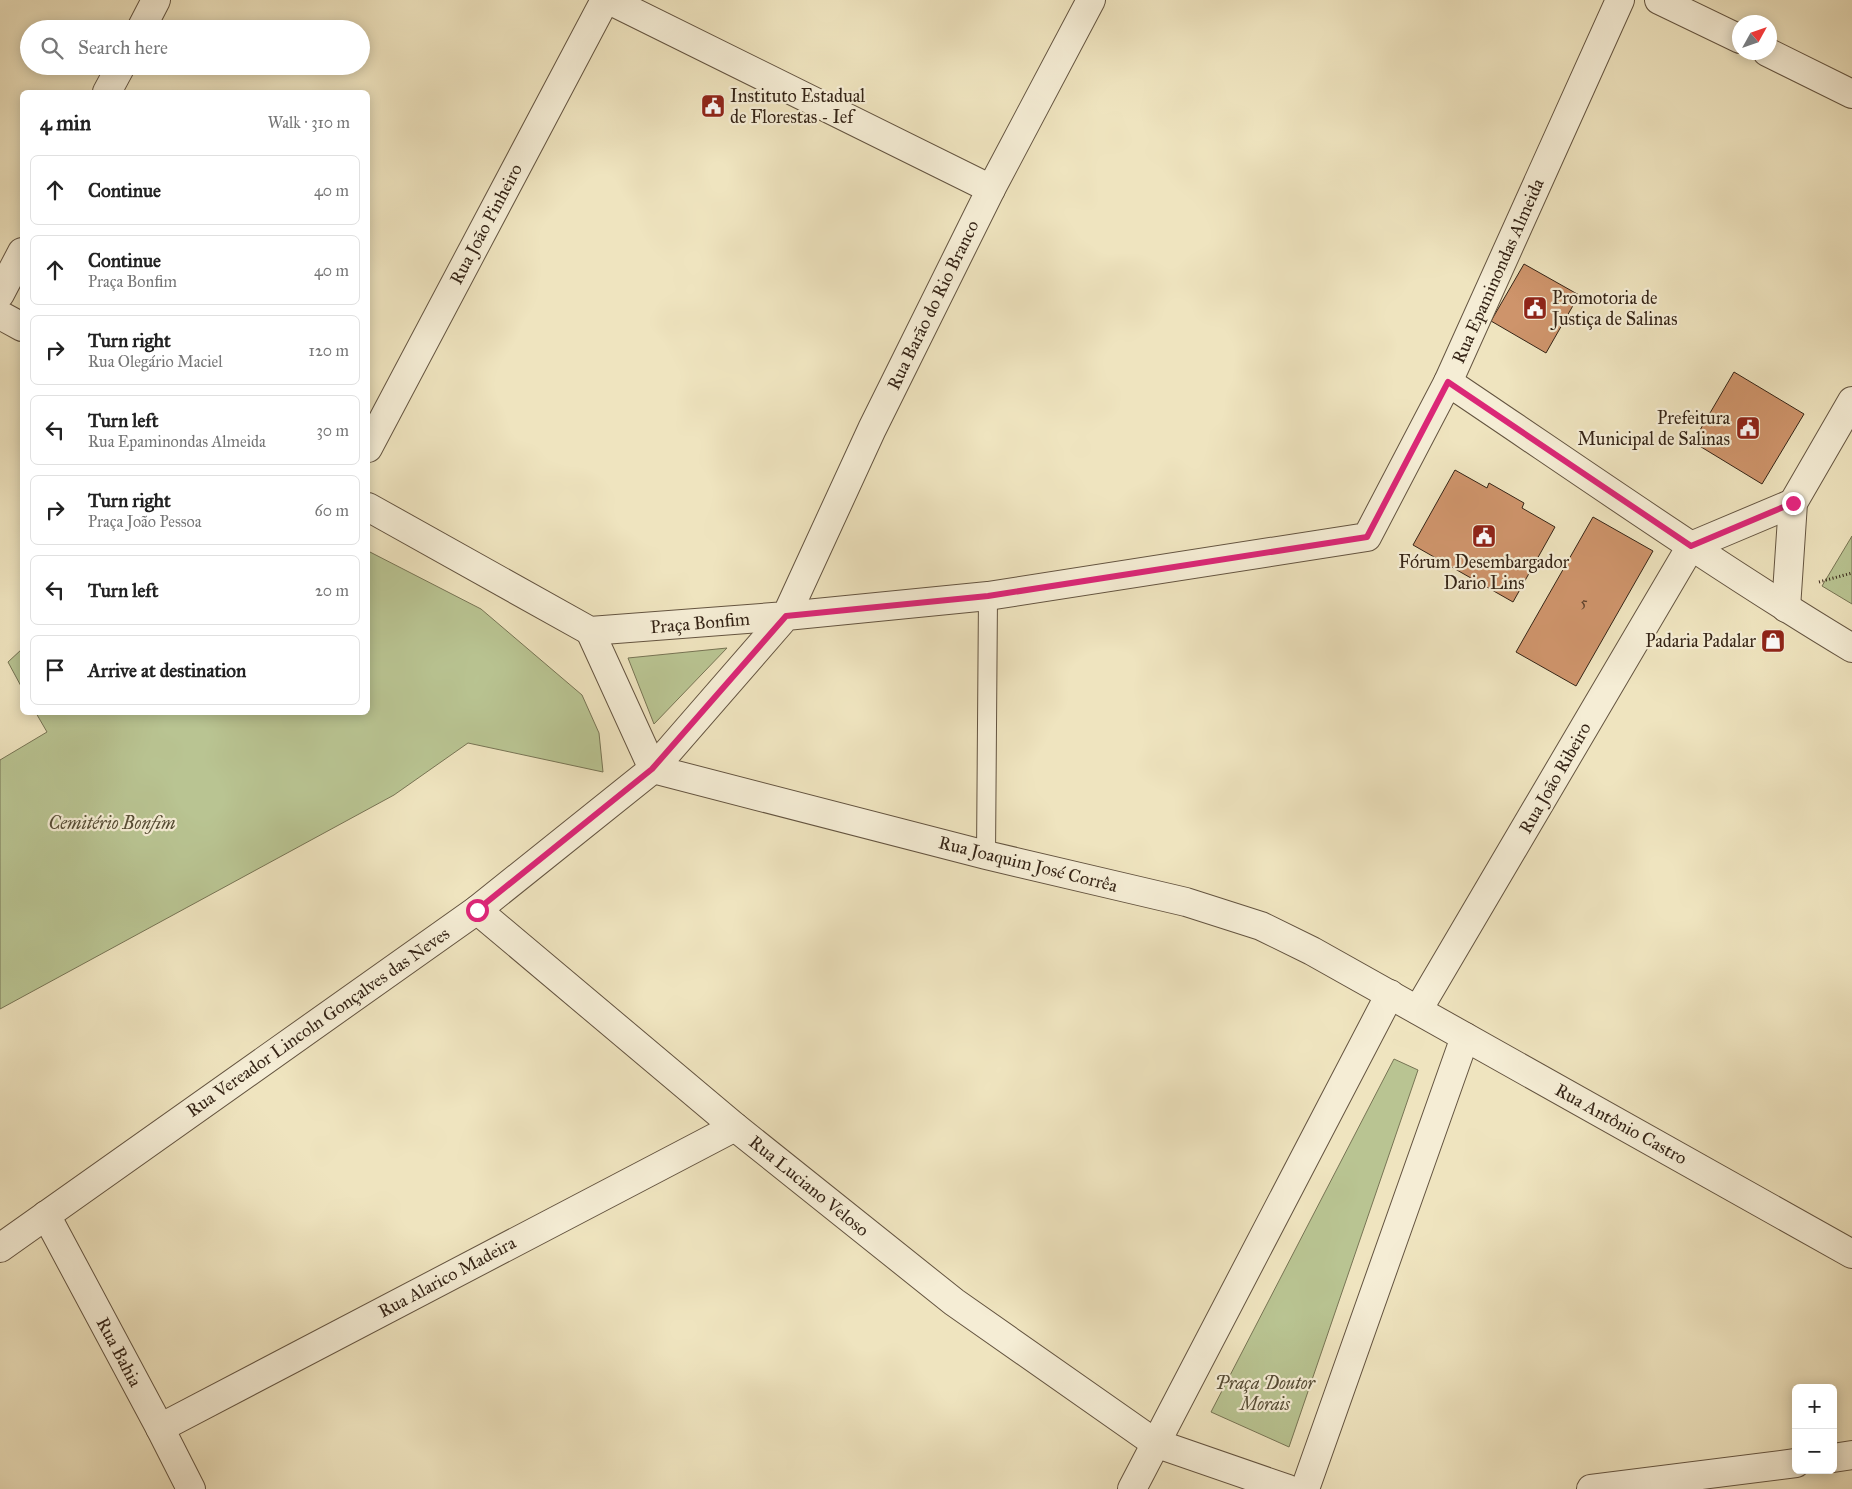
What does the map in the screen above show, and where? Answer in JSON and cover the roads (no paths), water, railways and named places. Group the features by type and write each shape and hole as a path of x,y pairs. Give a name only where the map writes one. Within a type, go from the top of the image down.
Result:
{"street":[{"path":"146,20 156,0"},
{"name":"Rua João Pinheiro","path":"370,444 605,0"},
{"path":"609,0 991,189"},
{"name":"Rua Barão do Rio Branco","path":"786,616 872,429 991,189 1091,0"},
{"name":"Rua Epaminondas Almeida","path":"988,596 1367,537 1448,382 1620,0"},
{"path":"1659,0 1732,35"},
{"path":"1777,57 1852,94"},
{"path":"108,90 116,75"},
{"path":"5,314 20,259"},
{"path":"1448,382 1691,546 1786,608 1852,648"},
{"path":"1786,608 1793,503 1852,401"},
{"path":"1691,546 1793,503"},
{"path":"370,508 590,631 652,769"},
{"name":"Rua João Ribeiro","path":"1418,1010 1691,546"},
{"path":"786,616 988,596"},
{"name":"Praça Bonfim","path":"590,631 786,616"},
{"name":"Praça Bonfim","path":"652,769 786,616"},
{"name":"Rua Joaquim José Corrêa","path":"652,769 986,855 1186,902 1261,926 1312,951 1390,994"},
{"name":"Rua Vereador Lincoln Gonçalves das Neves","path":"0,1248 477,910 652,769"},
{"name":"Rua Luciano Veloso","path":"477,910 734,1127 954,1302 1155,1443"},
{"path":"1132,1489 1390,994"},
{"name":"Rua Antônio Castro","path":"1390,994 1852,1254"},
{"path":"1305,1489 1465,1037"},
{"name":"Rua Alarico Madeira","path":"160,1428 734,1127"},
{"name":"Rua Bahia","path":"46,1215 191,1489"},
{"path":"1155,1443 1288,1489"},
{"path":"1837,1457 1852,1455"},
{"path":"1591,1489 1792,1463"}],"lane":[{"path":"986,855 988,596"}],"place":[{"name":"Instituto Estadual de Florestas - Ief","path":"713,106"},
{"name":"Promotoria de Justiça de Salinas","path":"1535,308"},
{"name":"Prefeitura Municipal de Salinas","path":"1748,428"},
{"name":"Fórum Desembargador Dario Lins","path":"1484,536"},
{"name":"Padaria Padalar","path":"1773,641"}],"park label":[{"name":"Cemitério Bonfim","path":"112,823"},
{"name":"Praça Doutor Morais","path":"1265,1394"}]}
